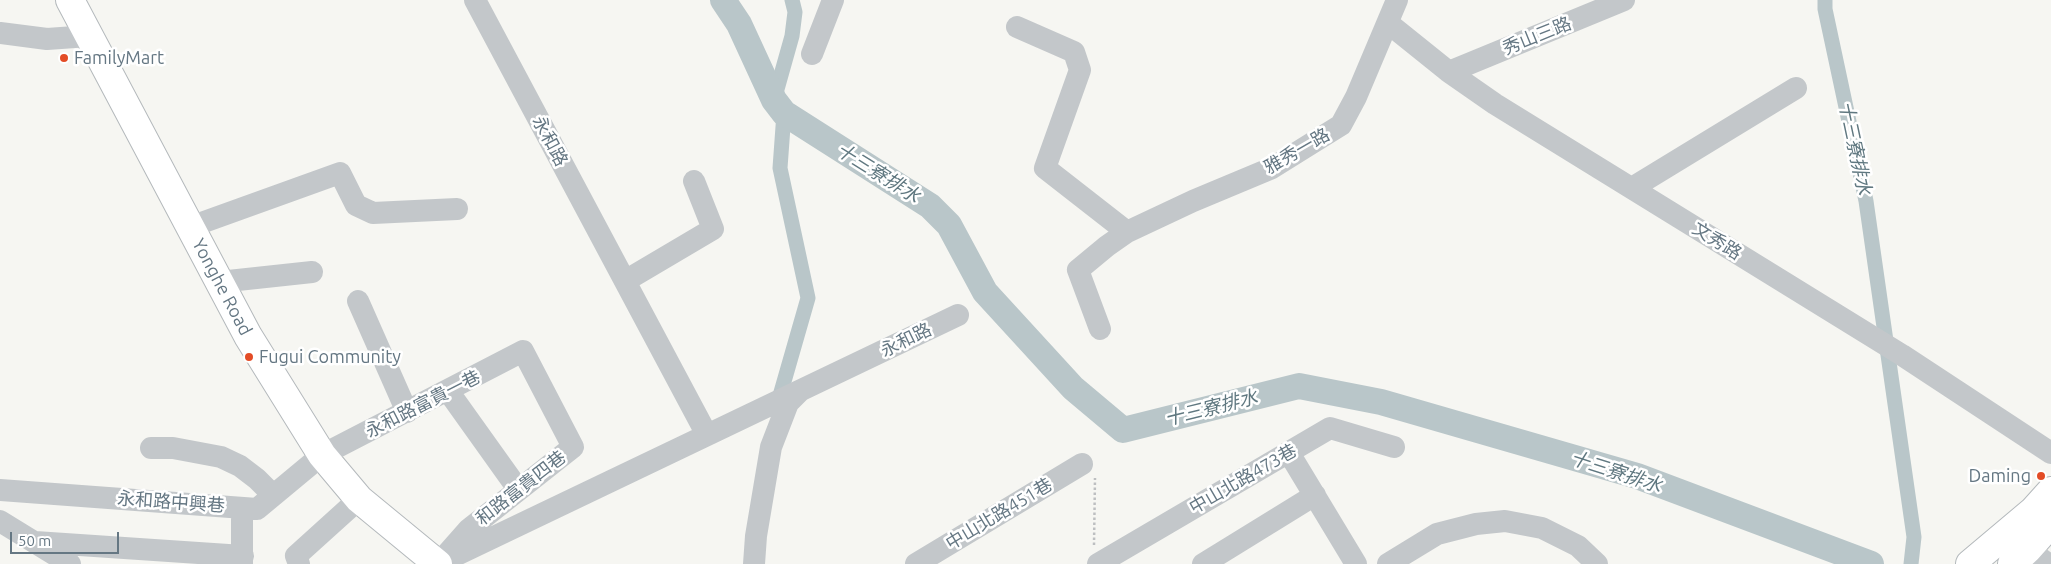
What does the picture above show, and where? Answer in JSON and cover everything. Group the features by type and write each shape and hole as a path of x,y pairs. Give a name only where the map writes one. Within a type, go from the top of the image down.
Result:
{"main road":[{"name":"Yonghe Road","path":"70,0 248,336 322,455 359,499 438,564"},
{"path":"1970,564 2033,511 2051,491"},
{"path":"2029,559 2051,523"}],"street":[{"name":"永和路","path":"475,0 707,435"},
{"path":"812,54 833,0"},
{"name":"雅秀一路","path":"1100,329 1078,270 1127,232 1193,201 1272,168 1341,125 1356,97 1397,0"},
{"name":"秀山三路","path":"1449,72 1624,0"},
{"name":"文秀路","path":"1388,23 1449,72 1495,104 1902,355 2051,453"},
{"path":"1017,27 1074,52 1080,70 1045,168 1127,232"},
{"path":"0,33 48,39 89,36"},
{"path":"1632,188 1796,88"},
{"path":"190,227 340,173 356,204 373,213 457,209"},
{"path":"625,282 713,229 694,181"},
{"path":"219,282 312,272"},
{"path":"358,301 407,412"},
{"name":"永和路","path":"438,564 958,315"},
{"name":"永和路富貴一巷","path":"322,455 523,352"},
{"name":"和路富貴四巷","path":"438,564 468,530 573,447 523,352"},
{"path":"448,391 518,489"},
{"name":"永和路","path":"754,564 756,536 771,447 788,404 785,398"},
{"name":"中山北路473巷","path":"1096,555 1289,453 1330,428 1394,447"},
{"path":"151,448 173,448 221,457 240,466 273,495"},
{"path":"1289,453 1356,564"},
{"name":"永和路中興巷","path":"0,490 257,509 322,455"},
{"name":"中山北路451巷","path":"916,564 1082,464"},
{"path":"1203,564 1315,495"},
{"path":"299,564 296,556 359,499"},
{"path":"36,542 242,560 242,508"},
{"path":"0,521 70,564"},
{"path":"1388,564 1437,534 1476,524 1505,521 1542,528 1578,546 1596,564"}],"path":[{"path":"1082,464 1095,462 1096,555"}],"waterway":[{"name":"十三寮排水","path":"723,0 739,24 774,100 784,113 930,206 949,225 985,292 1073,388 1123,430 1299,386 1381,402 1637,476 1871,564"},
{"path":"774,100 792,36 795,12 792,0"},
{"name":"十三寮排水","path":"1825,0 1825,9 1866,201 1914,537 1911,564"},
{"path":"777,406 808,298 780,168 784,113"}],"place":[{"name":"FamilyMart","path":"64,58"},
{"name":"Fugui Community","path":"249,357"},
{"name":"Daming","path":"2041,476"}]}
